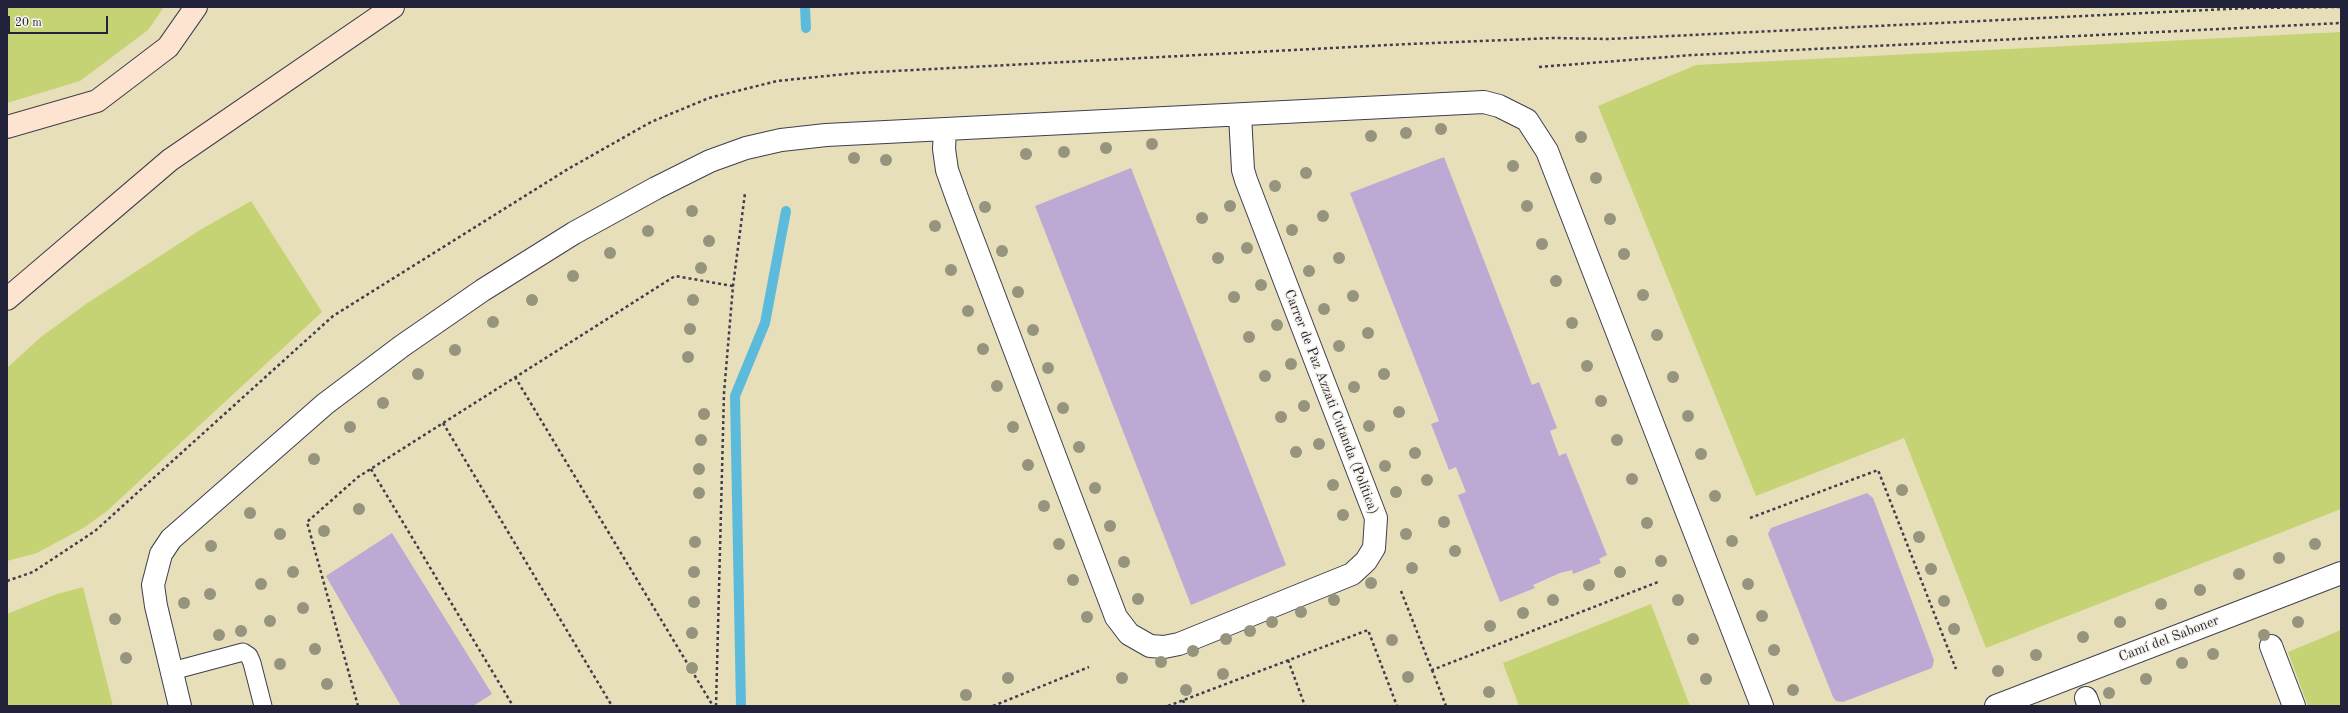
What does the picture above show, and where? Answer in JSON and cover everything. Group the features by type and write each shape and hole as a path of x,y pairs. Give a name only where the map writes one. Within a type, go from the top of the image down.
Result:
{"main road":[{"path":"8,128 97,100 168,47 196,7"},
{"path":"7,299 170,160 392,7"}],"street":[{"path":"180,706 156,606 153,585 161,554 171,539 325,404 414,338 483,290 574,233 656,188 710,161 746,148 781,140 826,135 1484,102 1499,106 1527,120 1547,151 1762,706"},
{"name":"Carrer de Paz Azzati Cutanda (Política)","path":"944,130 944,149 947,170 1116,617 1129,634 1150,646 1164,647 1179,644 1352,574 1366,561 1374,548 1377,534 1376,518 1246,180 1243,170 1240,115"},
{"name":"Camí del Saboner","path":"1996,706 2341,573"},
{"path":"2271,646 2294,706"}],"lane":[{"path":"172,671 243,652 249,656 252,662 263,706"}],"path":[{"path":"1539,68 1693,55 2341,23"},
{"path":"715,706 724,393 733,286 746,193"},
{"path":"358,706 306,522 358,477 675,276 733,286"},
{"path":"515,378 715,706"},
{"path":"443,423 612,706"},
{"path":"371,469 512,706"},
{"path":"1750,518 1878,470 1956,669"},
{"path":"1432,670 1658,582"},
{"path":"1401,591 1446,706"},
{"path":"1168,706 1368,630 1397,706"},
{"path":"1288,660 1305,706"},
{"path":"993,706 1089,667"},
{"path":"1183,700 1185,706"}],"green space":[{"path":"7,7 164,7 148,30 80,81 7,103"},
{"path":"2341,32 2341,509 1986,648 1904,438 1756,496 1598,106 1696,65"},
{"path":"251,201 322,312 107,511 85,527 37,553 7,561 7,368 41,337 86,304 200,230"},
{"path":"83,587 113,706 7,706 7,614 54,595"},
{"path":"1651,604 1690,706 1519,706 1503,663"},
{"path":"2341,630 2341,706 2308,706 2288,652"}],"building":[{"path":"1444,157 1532,385 1539,382 1557,428 1550,431 1559,456 1566,453 1607,555 1599,559 1601,563 1573,574 1572,570 1560,573 1533,585 1535,588 1500,602 1458,495 1466,492 1456,467 1449,470 1431,424 1439,421 1350,193"},
{"path":"1131,168 1286,565 1191,605 1035,206"},
{"path":"1867,493 1873,498 1934,660 1932,668 1843,702 1836,701 1833,697 1768,534 1771,528"},
{"path":"392,533 492,694 473,706 401,706 326,576"}],"waterway":[{"path":"805,7 806,28"},
{"path":"741,706 735,396 765,323 786,211"}]}
